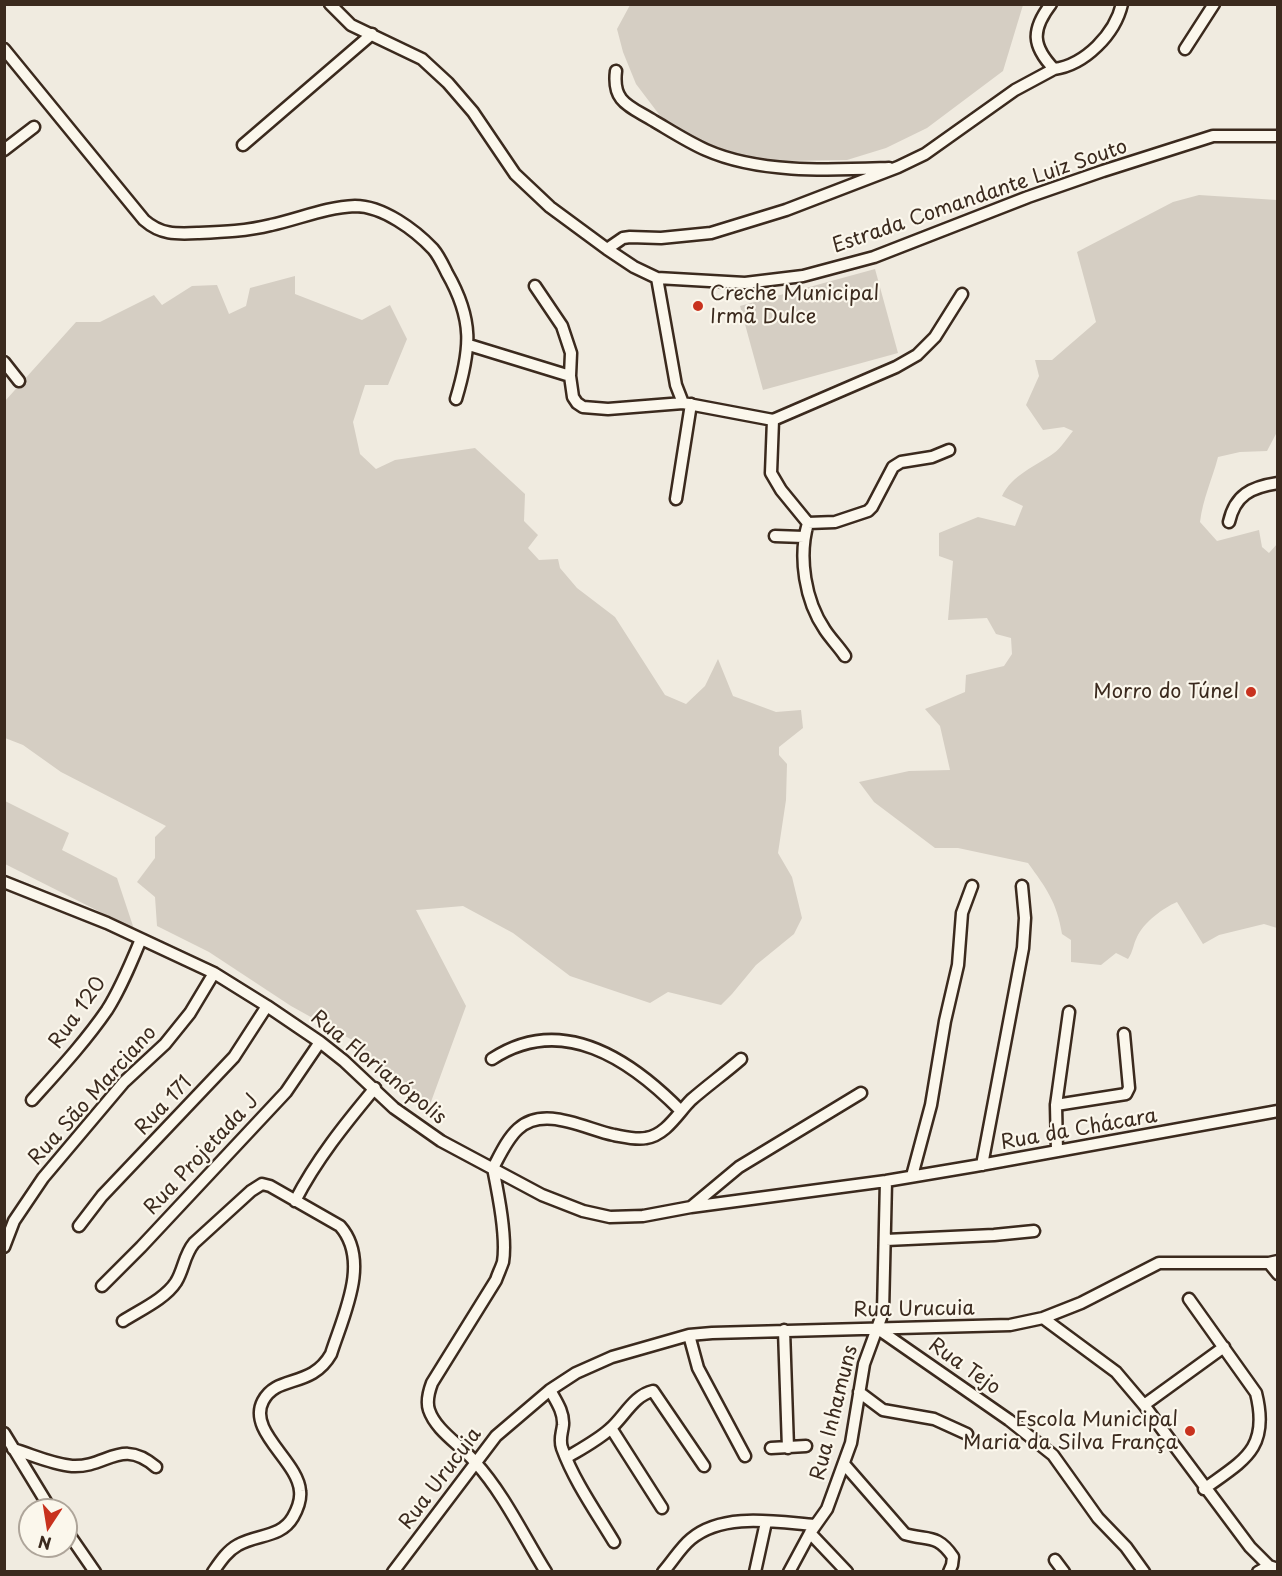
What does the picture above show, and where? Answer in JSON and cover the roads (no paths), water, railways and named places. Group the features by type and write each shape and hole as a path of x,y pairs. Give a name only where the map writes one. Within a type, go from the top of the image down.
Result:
{"street":[{"name":"Estrada Comandante Luiz Souto","path":"330,4 351,25 422,59 473,112 515,174 550,207 634,267 657,278 745,283 803,276 874,257 1038,194 1214,136 1278,136"},
{"path":"1051,4 1042,16 1037,33 1037,44 1042,56 1054,69"},
{"path":"607,249 623,238 660,238 711,233 796,206 898,167 925,154 1015,90 1054,69 1076,61 1108,35 1115,24 1122,4"},
{"path":"1185,49 1214,4"},
{"path":"243,145 372,34"},
{"path":"4,49 153,229 163,233 188,234 239,231 270,226 327,210 369,208 396,221 435,251 452,281 465,317 469,345 466,366 456,399"},
{"path":"616,71 615,90 625,102 689,142 708,151 758,165 831,169 898,167"},
{"path":"4,150 34,127"},
{"path":"657,278 676,385 687,404 676,499"},
{"path":"535,286 562,326 571,353 570,376 573,397 583,407 608,409 687,404 773,420 896,367 917,355 935,337 962,294"},
{"path":"469,345 570,376"},
{"path":"4,362 19,381"},
{"path":"773,420 771,473 781,490 808,523"},
{"path":"808,523 835,522 868,511 893,466 901,462 932,457 950,450"},
{"path":"1228,522 1238,499 1265,485 1278,483"},
{"path":"808,523 804,537 806,583 825,630 845,656"},
{"path":"775,536 804,537"},
{"name":"Rua Florianópolis","path":"4,882 141,939 214,974 320,1042 375,1088 394,1108 441,1142 542,1195 583,1211 610,1217 643,1216 691,1207 886,1180"},
{"path":"912,1176 931,1105 945,1021 958,965 962,913 972,886"},
{"path":"982,1165 1023,948 1022,886"},
{"name":"Rua 120","path":"32,1100 71,1057 107,1010 128,972 141,939"},
{"name":"Rua São Marciano","path":"4,1247 14,1221 43,1178 124,1082 165,1044 190,1012 214,974"},
{"name":"Rua 171","path":"79,1226 102,1197 234,1057 267,1006"},
{"path":"1057,1152 1056,1105 1069,1012"},
{"path":"1056,1105 1126,1094 1129,1088 1124,1034"},
{"path":"492,1059 505,1050 527,1042 560,1040 590,1046 610,1054 658,1087 681,1111"},
{"name":"Rua Projetada J","path":"102,1286 286,1092 320,1042"},
{"path":"546,1572 476,1462 434,1420 428,1408 428,1395 444,1362 496,1280 503,1262 503,1238 493,1168 518,1128 541,1118 559,1119 634,1138 656,1135 741,1059"},
{"path":"295,1201 308,1175 375,1088"},
{"path":"691,1207 739,1167 861,1093"},
{"name":"Rua da Chácara","path":"886,1180 1057,1152 1278,1111"},
{"name":"Rua Inhamuns","path":"789,1572 812,1529 827,1509 851,1443 864,1364 883,1312 886,1180"},
{"path":"123,1321 170,1291 194,1243 261,1184 270,1186 340,1227 348,1235 352,1246 354,1260 352,1285 331,1354 326,1363 303,1380 284,1384 271,1390 262,1403 260,1414 262,1424 271,1442 289,1464 298,1481 300,1491 297,1510 289,1524 279,1532 239,1544 229,1552 213,1572"},
{"path":"886,1240 1034,1231"},
{"path":"1273,1262 1278,1274"},
{"name":"Rua Urucuia","path":"393,1572 496,1436 550,1390 576,1373 612,1357 688,1335 784,1330 1010,1325 1043,1318 1081,1304 1159,1263 1273,1262"},
{"path":"1189,1299 1256,1393 1259,1406 1259,1429 1255,1445 1247,1458 1204,1489"},
{"path":"1043,1318 1116,1372 1144,1405 1204,1489 1250,1547 1273,1567"},
{"name":"Rua Tejo","path":"878,1329 1009,1420 1053,1455 1098,1518 1126,1546 1144,1572"},
{"path":"784,1330 788,1448"},
{"path":"688,1335 698,1368 745,1455"},
{"path":"1144,1405 1224,1347"},
{"path":"550,1390 562,1416 561,1444 566,1458 614,1542"},
{"path":"566,1458 611,1428 632,1404 648,1392 655,1392 704,1466"},
{"path":"859,1392 883,1410 934,1419 967,1434"},
{"path":"611,1428 662,1508"},
{"path":"4,1432 44,1498"},
{"path":"771,1448 807,1446"},
{"path":"13,1449 58,1465 76,1466 118,1455 138,1454 144,1456 156,1467"},
{"path":"844,1464 905,1534 924,1536 945,1546 953,1557 949,1572"},
{"path":"663,1572 686,1543 709,1529 732,1522 766,1522 812,1529 847,1572"},
{"path":"755,1572 766,1522"},
{"path":"78,1547 95,1572"},
{"path":"1055,1560 1064,1572"},
{"path":"1258,1572 1273,1567"}],"place":[{"name":"Creche Municipal Irmã Dulce","path":"698,306"},
{"name":"Morro do Túnel","path":"1251,692"},
{"name":"Escola Municipal Maria da Silva França","path":"1190,1431"}]}
